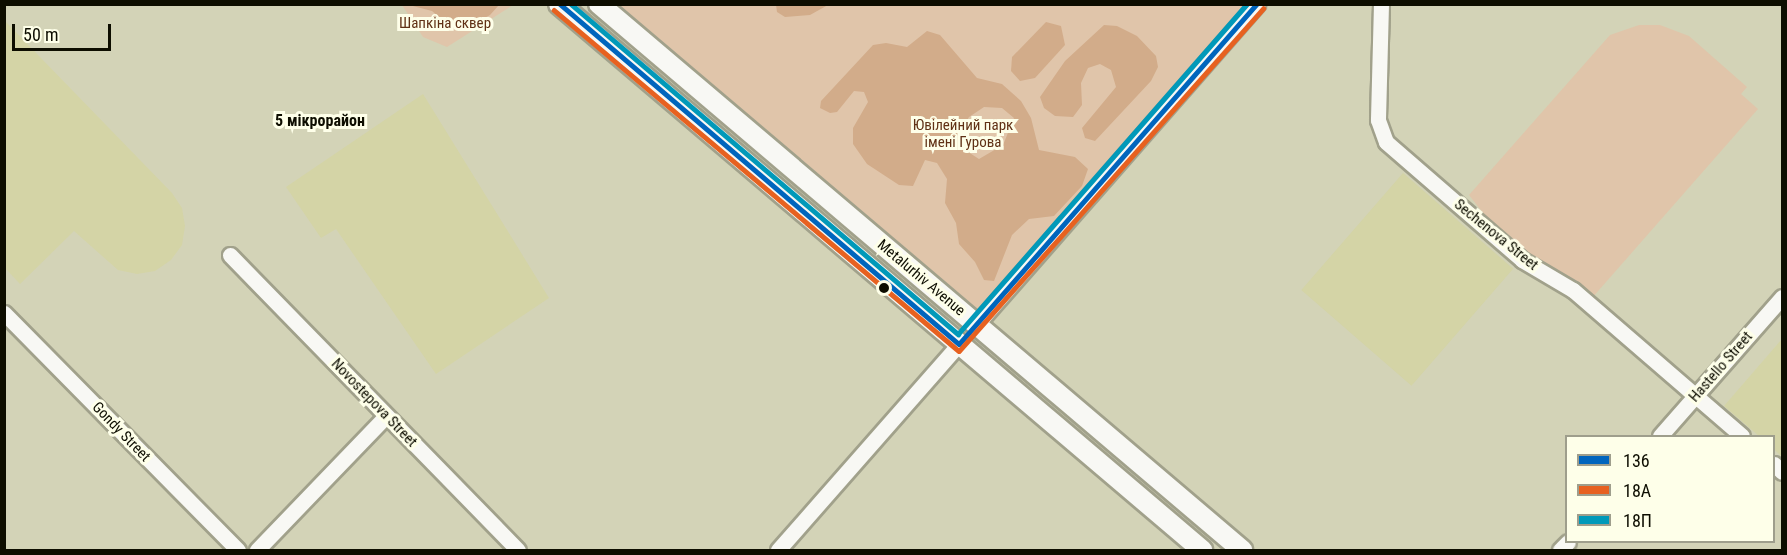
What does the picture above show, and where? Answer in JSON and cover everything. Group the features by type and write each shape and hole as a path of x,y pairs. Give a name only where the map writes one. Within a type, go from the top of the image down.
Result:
{"main road":[{"name":"Metalurhiv Avenue","path":"559,4 1202,550"},
{"name":"Metalurhiv Avenue","path":"599,4 1242,550"},
{"path":"959,344 976,325"}],"street":[{"path":"976,325 1257,4"},
{"name":"Sechenova Street","path":"1381,4 1378,120 1386,142 1522,260 1573,290 1741,435"},
{"name":"Novostepova Street","path":"230,255 518,550"},
{"name":"Hastello Street","path":"1661,435 1782,297"},
{"name":"Gondy Street","path":"4,313 238,550"},
{"path":"778,550 959,344"},
{"path":"257,550 386,416"}],"shaded area":[{"path":"776,4 828,5 810,15 785,17 777,12"},
{"path":"409,5 499,5 490,15 463,30 451,27 432,11"},
{"path":"5,21 172,193 182,208 185,226 182,245 171,260 155,271 137,274 118,270 74,231 20,284 5,268"},
{"path":"1046,22 1061,26 1065,45 1035,78 1020,81 1011,71 1012,57"},
{"path":"1104,25 1117,26 1137,36 1156,56 1158,67 1151,81 1095,141 1085,138 1082,128 1116,87 1111,70 1100,64 1088,68 1081,83 1082,105 1073,117 1055,116 1044,108 1040,97 1065,61"},
{"path":"927,31 940,35 977,78 1002,84 1021,101 1031,118 1039,150 1075,157 1088,169 1082,186 1054,216 1029,219 1012,235 994,281 984,280 975,262 959,244 956,223 945,203 947,179 937,163 925,160 913,186 899,185 867,164 853,144 853,128 868,102 864,92 854,91 837,112 830,113 820,108 821,101 873,45 886,43 907,47","holes":["984,107 1002,108 1014,118 1003,145 979,159 962,148 960,132 969,117"]},
{"path":"423,94 549,298 436,374 336,229 321,238 286,187"},
{"path":"1403,173 1513,269 1411,386 1301,290"},
{"path":"1782,339 1782,457 1775,450 1775,435 1758,435 1724,406"}],"green space":[{"name":"Шапкіна сквер","path":"402,5 513,5 447,47 423,37"},
{"name":"Ювілейний парк імені Гурова","path":"611,5 1249,5 976,315"},
{"path":"1639,25 1660,25 1689,36 1747,87 1741,94 1758,109 1592,298 1571,279 1522,249 1490,222 1469,195 1610,35"}],"transit line":[{"name":"136","path":"560,4 959,344 1257,4"},
{"name":"18П","path":"571,4 958,334 1247,4"},
{"name":"18А","path":"554,10 959,351 1263,9"}],"district":[{"name":"5 мікрорайон","path":"320,121"}]}
